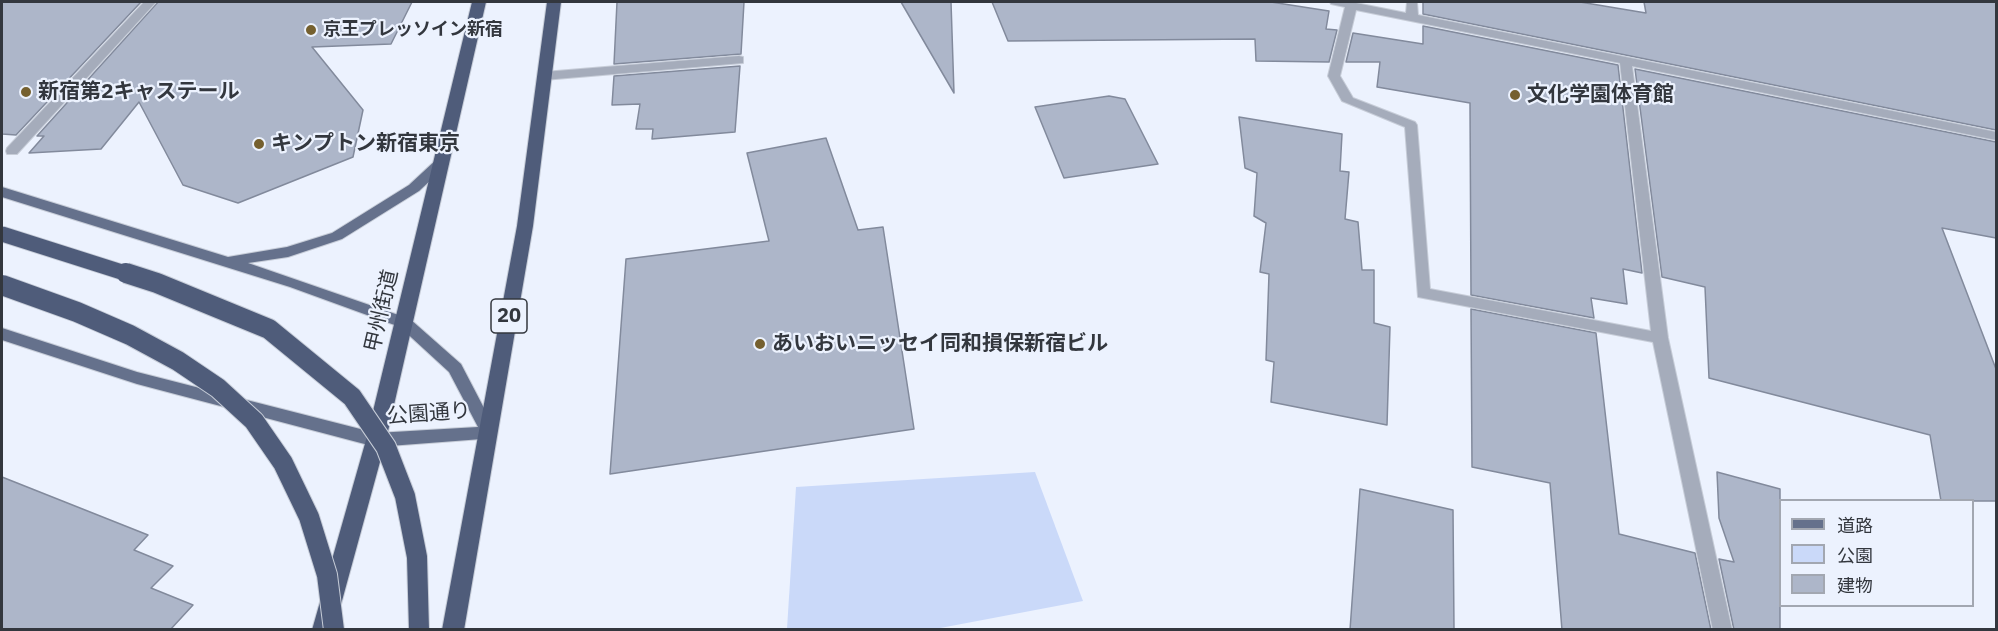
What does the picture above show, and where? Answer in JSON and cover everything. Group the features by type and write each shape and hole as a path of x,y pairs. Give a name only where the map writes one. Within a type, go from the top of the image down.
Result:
{"highway":[{"name":"甲州街道","path":"322,630 376,440 479,2"},
{"name":"20","path":"453,630 525,226 554,2"},
{"path":"2,234 157,283 269,329 352,397 386,447 405,496 417,557 419,630"},
{"path":"2,285 77,312 140,340 178,361 218,388 254,421 282,463 309,517 327,575 334,630"}],"main road":[{"path":"228,262 288,252 337,236 414,188 442,162"},
{"name":"公園通り","path":"2,192 228,262 405,323 455,368 489,433 376,440 137,378 2,334"}],"street":[{"path":"12,151 150,2"},
{"path":"1335,2 1626,62 1734,81 1996,136"},
{"path":"1412,2 1412,18"},
{"path":"1351,5 1334,76 1348,101 1411,124 1423,293 1660,338"},
{"path":"544,76 739,60"},
{"path":"1626,62 1660,338 1723,630"}],"green space":[{"path":"1035,472 1083,601 935,629 787,629 796,487"}],"building":[{"path":"2,2 141,2 16,135 2,134"},
{"path":"158,2 412,2 391,44 312,47 363,110 353,157 238,203 183,185 139,102 101,149 29,153 44,136 37,136"},
{"path":"617,2 744,2 741,54 614,64"},
{"path":"901,2 951,2 954,93"},
{"path":"992,2 1271,2 1329,11 1326,29 1337,30 1329,62 1256,61 1255,39 1008,41"},
{"path":"1423,2 1580,2 1646,13 1644,2 1996,2 1996,130 1423,14"},
{"path":"1423,26 1618,65 1642,273 1623,269 1627,304 1591,298 1594,318 1471,295 1470,103 1377,87 1380,62 1346,62 1353,33 1423,44"},
{"path":"740,66 735,132 652,139 653,129 636,129 640,104 612,105 614,76"},
{"path":"1635,69 1996,142 1996,238 1942,228 1996,369 1996,501 1941,499 1930,435 1709,378 1705,287 1662,277"},
{"path":"1109,96 1125,99 1158,164 1064,178 1035,107"},
{"path":"1239,117 1342,134 1340,171 1349,172 1345,219 1358,222 1362,270 1374,270 1374,323 1390,327 1387,425 1271,402 1274,362 1266,360 1269,274 1260,272 1266,223 1254,216 1257,173 1245,168"},
{"name":"あいおいニッセイ同和損保新宿ビル","path":"826,138 858,230 883,227 914,429 610,474 626,259 769,241 747,153"},
{"path":"1471,309 1596,333 1619,534 1695,553 1711,630 1562,630 1550,483 1472,467"},
{"path":"1717,472 1780,489 1780,630 1734,630 1719,559 1734,562 1719,518"},
{"path":"2,477 148,535 134,550 173,566 151,588 193,605 170,630 2,630"},
{"path":"1360,489 1453,510 1454,630 1350,630"}],"place":[{"name":"京王プレッソイン新宿","path":"311,30"},
{"name":"新宿第2キャステール","path":"26,92"},
{"name":"文化学園体育館","path":"1515,95"},
{"name":"キンプトン新宿東京","path":"259,144"},
{"name":"あいおいニッセイ同和損保新宿ビル","path":"760,344"}]}
